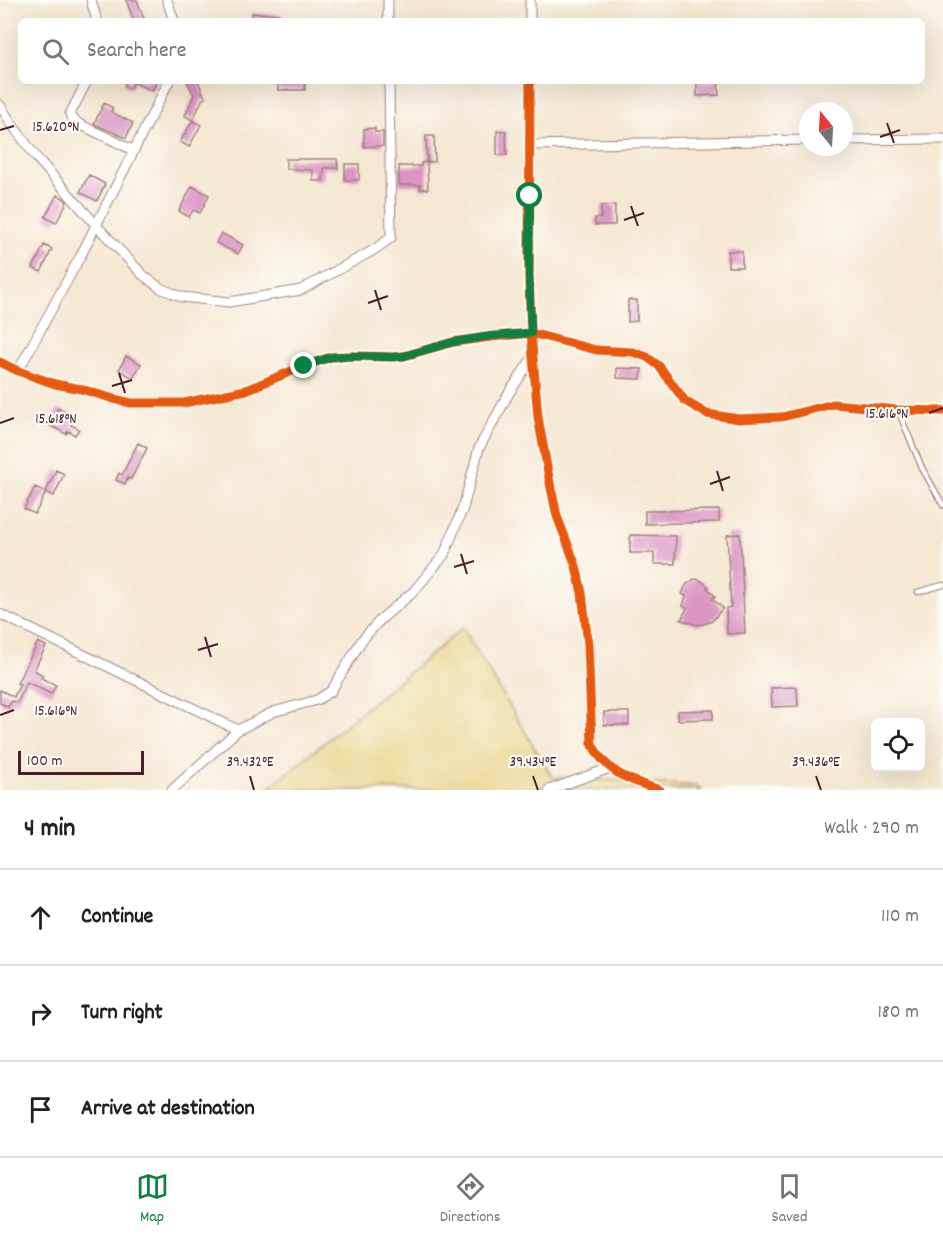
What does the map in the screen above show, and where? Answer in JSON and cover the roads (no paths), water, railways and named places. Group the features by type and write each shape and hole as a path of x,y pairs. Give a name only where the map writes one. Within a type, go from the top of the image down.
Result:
{"street":[{"path":"91,0 96,18"},
{"path":"166,0 173,18"},
{"path":"388,0 388,18"},
{"path":"530,0 530,18"},
{"path":"85,84 70,114 71,117 79,124 133,150"},
{"path":"18,371 167,84"},
{"path":"0,105 36,157 143,275 160,288 182,297 229,302 301,290 391,238 389,84"},
{"path":"530,84 529,276 538,417 557,516 576,566 582,593 588,644 592,744 610,768 627,779 660,790"},
{"path":"853,140 943,139"},
{"path":"530,145 799,140"},
{"path":"0,362 55,384 131,403 184,403 246,390 331,357 404,356 453,342 531,333 596,350 633,352 647,357 659,366 685,401 707,414 740,419 782,417 833,404 898,410 943,411"},
{"path":"172,790 238,730 273,712 317,700 331,690 362,640 381,619 413,592 444,555 463,508 479,448 509,393 533,357"},
{"path":"932,411 943,403"},
{"path":"0,615 238,730"},
{"path":"549,790 610,768"}],"lane":[{"path":"898,410 922,468 942,500"},
{"path":"918,592 943,585"}]}
